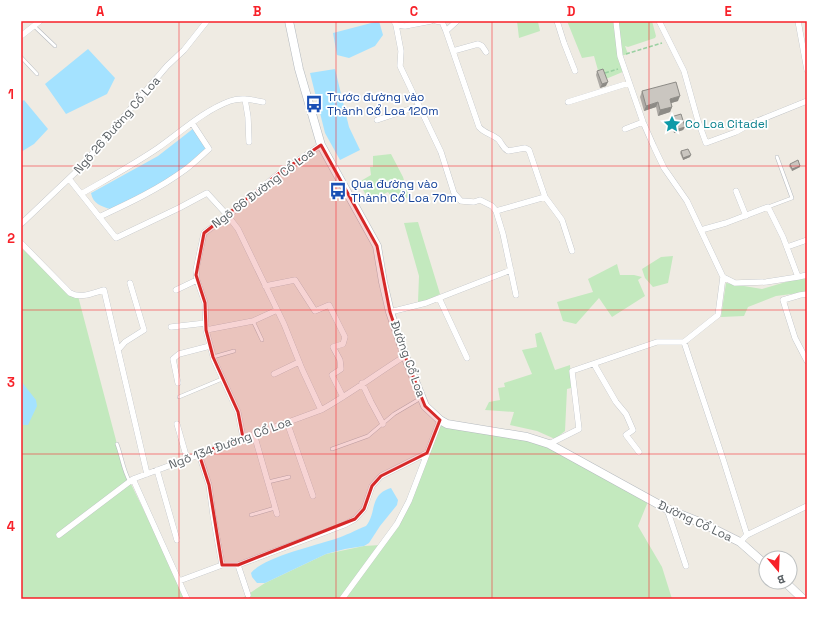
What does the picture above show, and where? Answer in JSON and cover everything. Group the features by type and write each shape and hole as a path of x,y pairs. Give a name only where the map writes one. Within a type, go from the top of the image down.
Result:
{"street":[{"path":"21,36 40,21"},
{"name":"Ngõ 26 Đường Cổ Loa","path":"21,224 70,180 104,142 167,66 184,50 207,21"},
{"name":"Đường Cổ Loa","path":"289,21 299,69 321,145 377,246 390,312 405,356 425,406 440,420 447,424 527,436 549,444 667,509 702,523 740,542 758,558"},
{"path":"431,21 405,26 395,23 401,51 400,66 441,152 454,193 461,201 468,202 480,200 492,206 496,211 503,234 516,295"},
{"path":"436,21 442,22 446,31 479,127 483,132 498,140 508,151 525,148 528,149 545,197 562,220 572,251"},
{"path":"446,31 457,21"},
{"path":"557,21 575,71"},
{"path":"549,444 579,428 572,371 656,342 684,342 718,315 723,277 687,201 664,168 643,122 620,56 616,21"},
{"path":"659,21 684,71 698,121 706,143 736,132 750,124 807,101"},
{"path":"798,21 807,70"},
{"path":"453,51 478,44 482,46 486,52"},
{"path":"568,102 629,84"},
{"path":"81,194 130,166 202,115 230,101 245,98 263,102"},
{"path":"245,98 248,117 249,142"},
{"path":"377,120 420,106"},
{"path":"625,129 643,122"},
{"path":"100,217 131,203 166,183 187,169 209,149 192,123"},
{"name":"Ngõ 66 Đường Cổ Loa","path":"243,438 238,412 213,357 206,330 205,303 197,280 196,266 204,233 228,216 278,174 321,145"},
{"path":"70,180 116,238 207,193 238,229 277,310 321,410"},
{"path":"736,190 746,216"},
{"path":"496,211 545,197"},
{"path":"701,230 726,223 768,207 783,237 798,277"},
{"path":"787,247 807,240"},
{"path":"21,243 42,266 75,296 81,296 104,290 148,474"},
{"path":"390,312 426,303 511,270"},
{"path":"723,277 734,283 766,282 798,277 807,274"},
{"path":"176,290 197,280"},
{"path":"265,286 295,280 315,311 329,304 345,337 343,344 333,347 340,360 341,369 332,375 343,397"},
{"path":"118,350 125,342 144,330 130,283"},
{"path":"807,294 783,300 795,338 807,361"},
{"path":"439,298 467,358"},
{"path":"206,330 253,321 277,310"},
{"path":"171,327 206,323"},
{"path":"684,342 747,535"},
{"path":"178,383 173,359 179,354 210,346"},
{"name":"Ngõ 134 Đường Cổ Loa","path":"59,536 131,481 199,454 321,410 405,356"},
{"path":"274,374 299,362"},
{"path":"594,364 616,402 626,414 633,430 626,435 639,452"},
{"path":"362,383 370,402 383,424"},
{"path":"342,599 397,524 409,501 440,420"},
{"path":"287,422 313,496"},
{"path":"177,424 187,459"},
{"path":"254,434 276,511"},
{"path":"179,581 222,565 238,564 344,525 355,519 364,509 372,486 381,476 427,453"},
{"path":"199,454 209,485 222,565"},
{"path":"157,470 177,540"},
{"path":"131,481 187,599"},
{"path":"740,542 747,535 807,506"},
{"path":"667,509 686,566"},
{"path":"238,564 248,595"},
{"path":"793,590 804,599"}],"lane":[{"path":"34,26 55,46"},
{"path":"21,58 37,74"},
{"path":"768,207 792,198 778,157"},
{"path":"253,321 262,340"},
{"path":"213,357 234,351"},
{"path":"178,397 222,378"},
{"path":"332,449 368,436 394,414 421,398"},
{"path":"117,444 124,473 131,481"},
{"path":"267,482 289,477"},
{"path":"251,515 276,511"}],"path":[{"path":"620,56 669,41"},
{"path":"604,74 624,67"}],"highlighted area":[{"path":"321,145 377,246 390,312 405,356 425,406 440,420 427,453 381,476 372,486 364,509 355,519 238,565 222,565 209,485 199,454 243,438 238,412 213,357 206,330 205,303 196,275 204,233 278,174"}],"green space":[{"path":"517,21 543,21 538,22 540,31 519,38"},
{"path":"567,21 652,21 656,36 655,38 628,47 625,46 628,54 621,56 625,71 601,81 594,56 582,58"},
{"path":"391,154 403,177 409,197 395,202 388,192 369,201 359,182 371,175 370,167 373,167 373,156"},
{"path":"418,222 440,294 428,300 418,302 419,276 404,223"},
{"path":"21,242 67,290 78,296 117,444 130,482 187,599 21,599"},
{"path":"673,256 668,283 653,287 645,278 642,269 661,257"},
{"path":"617,264 620,275 634,275 642,277 638,280 645,296 612,317 599,298 576,324 563,321 557,302 593,292 588,279"},
{"path":"796,279 807,279 807,292 776,296 748,307 744,316 721,317 726,283 762,289"},
{"path":"541,332 555,370 570,365 571,388 567,389 565,431 555,439 537,431 510,425 514,412 485,410 489,402 500,400 498,388 505,387 504,383 532,374 522,350 537,347 535,334"},
{"path":"440,420 527,437 649,499 638,526 662,567 672,599 241,599 265,583 326,554 364,546 381,545 409,501"}],"water":[{"path":"379,21 383,35 375,46 349,58 337,55 333,33"},
{"path":"88,49 115,78 107,94 66,114 45,84"},
{"path":"335,69 349,127 360,150 340,160 325,133 310,73"},
{"path":"24,100 48,129 34,144 21,152 21,102"},
{"path":"194,128 206,148 162,184 110,209 101,206 94,200 91,193 158,156"},
{"path":"21,381 36,400 37,406 28,425 21,425"},
{"path":"391,488 398,500 397,505 380,526 369,543 364,546 326,554 265,583 257,583 252,577 251,573 257,567 278,557 339,538 366,526 376,499 384,491"}],"building":[{"path":"603,69 608,82 602,84 597,71"},
{"path":"676,82 680,96 670,99 672,107 660,110 658,102 646,106 642,91"},
{"path":"681,114 685,127 675,130 671,117"},
{"path":"688,149 691,155 683,158 681,151"},
{"path":"798,160 800,166 792,169 790,164"}],"place":[{"name":"Trước đường vào Thành Cổ Loa 120m","path":"314,104"},
{"name":"Co Loa Citadel","path":"672,124"},
{"name":"Qua đường vào Thành Cổ Loa 70m","path":"338,191"}]}
